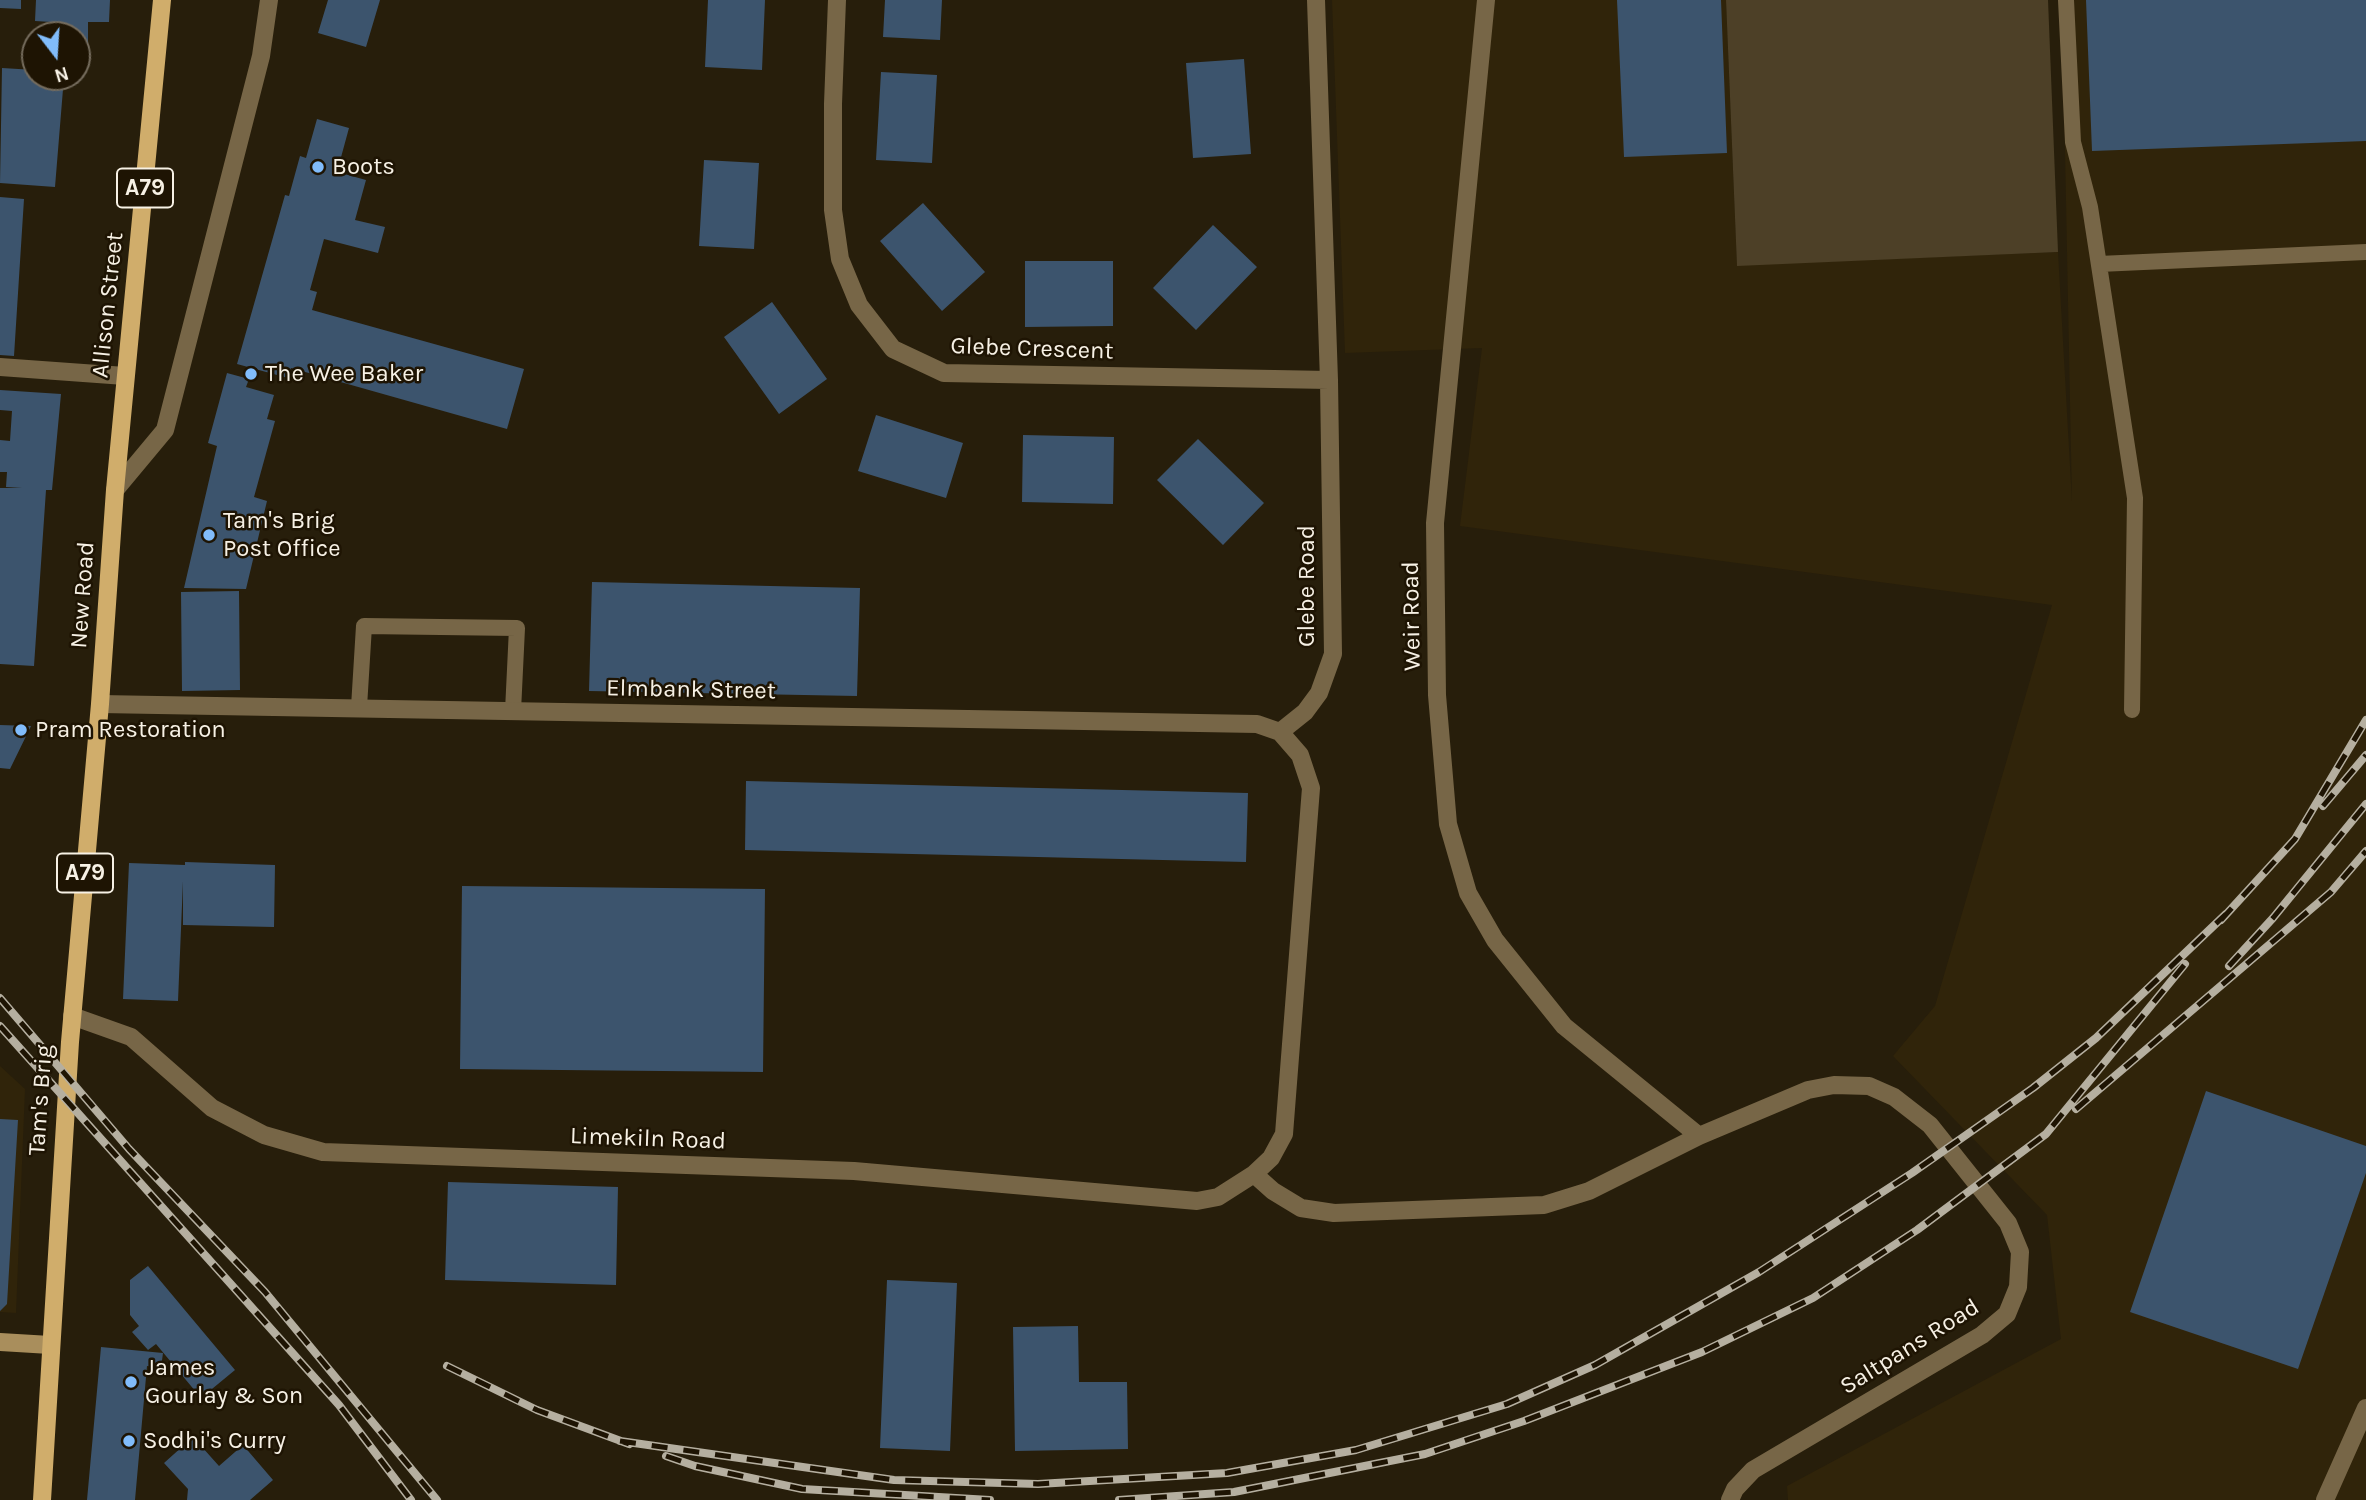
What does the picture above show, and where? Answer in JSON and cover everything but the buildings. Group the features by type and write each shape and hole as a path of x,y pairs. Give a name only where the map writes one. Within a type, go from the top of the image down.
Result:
{"main road":[{"name":"Allison Street","path":"115,490 162,0"},
{"name":"New Road","path":"100,704 115,490"},
{"name":"Tam's Brig","path":"42,1500 61,1164 100,704"}],"street":[{"path":"115,490 165,430 249,94 261,56 269,0"},
{"name":"Glebe Crescent","path":"837,0 832,197 840,259 859,305 893,349 944,373 1329,380"},
{"name":"Glebe Road","path":"1279,732 1306,712 1320,693 1333,654 1329,380 1315,0"},
{"name":"Weir Road","path":"1486,0 1435,523 1437,695 1448,824 1468,893 1495,940 1564,1026 1699,1136"},
{"path":"0,367 125,376"},
{"name":"Elmbank Street","path":"100,704 1257,724 1279,732"},
{"path":"1254,1174 1271,1158 1284,1134 1311,788 1300,755 1279,732"},
{"name":"Limekiln Road","path":"72,1016 131,1037 212,1108 264,1136 324,1152 854,1171 1197,1201 1218,1197 1254,1174"},
{"name":"Saltpans Road","path":"1254,1174 1273,1191 1301,1208 1334,1213 1544,1205 1569,1200 1699,1136 1808,1090 1834,1085 1869,1086 1894,1097 1930,1125 2008,1223 2020,1252 2018,1287 2007,1314 1982,1335 1753,1469 1734,1489 1730,1500"},
{"path":"0,1342 50,1345"},
{"path":"2325,1500 2366,1408"}],"lane":[{"path":"2066,0 2073,142 2090,207 2135,498 2133,710"},
{"path":"2099,264 2366,252"},
{"path":"359,707 364,626 517,628 513,711"}],"shaded area":[{"path":"1332,0 1726,0 1737,265 2058,252 2072,502 2062,0 2366,0 2366,1500 1788,1500 1787,1486 2061,1339 2047,1215 1893,1056 1935,1006 2052,605 1460,526 1482,348 1345,353"},
{"path":"1726,0 2048,0 2058,252 1737,266"},
{"path":"0,1066 25,1089 16,1313 0,1312"}],"railway":[{"path":"2221,920 2295,839 2366,720"},
{"path":"2323,806 2366,755"},
{"path":"2229,966 2273,918 2366,804"},
{"path":"2076,1109 2331,892 2366,851"},
{"path":"620,1441 894,1480 1038,1484 1227,1473 1356,1450 1507,1404 1595,1365 1759,1272 1912,1173 2033,1088 2096,1038 2226,914"},
{"path":"1119,1500 1234,1492 1425,1454 1524,1421 1702,1352 1813,1298 1917,1230 2046,1134 2185,964"},
{"path":"0,998 129,1149 265,1292 437,1500"},
{"path":"0,1026 339,1405 411,1500"},
{"path":"447,1366 537,1410 629,1444"},
{"path":"666,1456 695,1466 802,1489 990,1500"}],"place":[{"name":"Boots","path":"318,167"},
{"name":"The Wee Baker","path":"251,374"},
{"name":"Tam's Brig Post Office","path":"209,535"},
{"name":"Pram Restoration","path":"21,730"},
{"name":"James Gourlay & Son","path":"131,1382"},
{"name":"Sodhi's Curry","path":"129,1441"}]}
